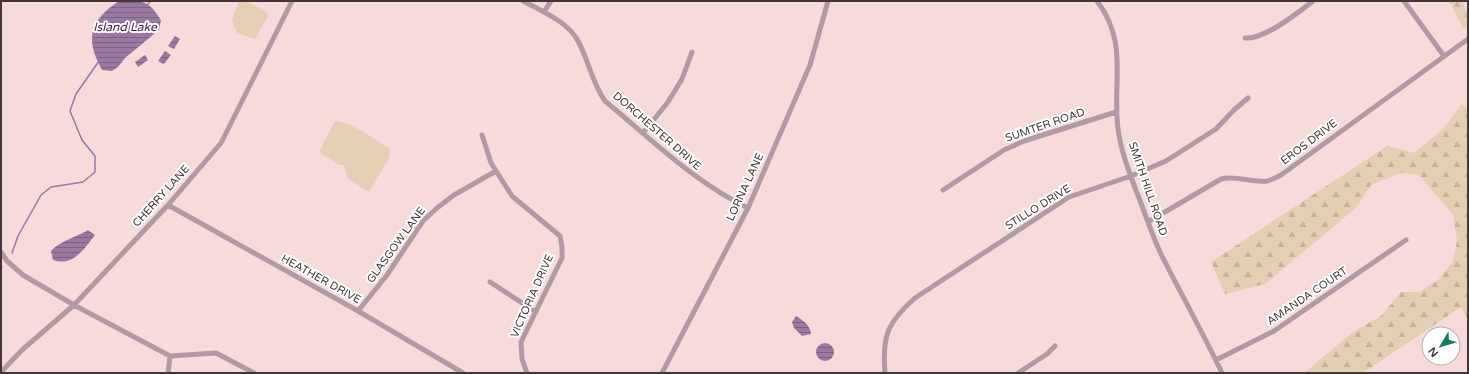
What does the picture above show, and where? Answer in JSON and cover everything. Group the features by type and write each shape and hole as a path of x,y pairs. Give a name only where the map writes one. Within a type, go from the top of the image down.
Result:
{"street":[{"name":"CHERRY LANE","path":"1,372 22,350 74,305 168,204 220,143 292,1"},
{"name":"DORCHESTER DRIVE","path":"523,1 544,12 568,29 578,41 597,89 605,101 699,180 721,195 748,208"},
{"path":"544,12 551,1"},
{"name":"LORNA LANE","path":"662,373 748,208 810,65 828,1"},
{"name":"SMITH HILL ROAD","path":"1097,1 1106,13 1113,27 1116,42 1116,112 1123,152 1131,176 1161,253 1222,373"},
{"path":"1245,38 1251,39 1262,36 1313,1"},
{"path":"1404,1 1444,56"},
{"name":"EROS DRIVE","path":"1148,222 1221,179 1230,176 1257,181 1269,180 1281,174 1468,39"},
{"path":"643,133 675,91 682,79 692,52"},
{"name":"STILLO DRIVE","path":"885,373 883,352 889,328 899,313 915,298 1069,197 1131,176 1166,161 1216,129 1248,98"},
{"name":"SUMTER ROAD","path":"943,190 1004,150 1024,141 1116,112"},
{"name":"VICTORIA DRIVE","path":"482,135 491,163 512,196 560,236 562,258 521,342 522,359 527,373"},
{"name":"GLASGOW LANE","path":"358,311 387,275 423,221 454,195 496,171"},
{"name":"HEATHER DRIVE","path":"168,204 358,311 462,373"},
{"name":"AMANDA COURT","path":"1216,360 1274,331 1406,240"},
{"path":"1,252 7,261 23,275 74,305 170,356 216,353 254,373"},
{"path":"490,282 536,312"},
{"path":"1018,373 1055,346"},
{"path":"168,373 170,356"}],"green space":[{"path":"239,1 246,1 267,12 268,16 255,39 237,33 232,20"},
{"path":"1449,1 1462,1 1468,15 1468,27 1463,28"},
{"path":"1462,104 1468,110 1468,320 1461,307 1433,326 1421,326 1421,334 1363,373 1304,373 1353,332 1381,316 1401,292 1419,292 1438,280 1453,262 1457,241 1453,215 1419,175 1401,173 1371,185 1357,207 1265,284 1225,294 1211,262 1387,146 1414,153 1442,130"},
{"path":"335,121 357,128 390,149 389,158 369,192 348,179 344,165 339,165 319,152"}],"water":[{"name":"Island Lake","path":"119,1 135,1 149,5 161,20 159,30 125,58 118,67 112,71 102,70 93,49 93,31 101,16"},
{"path":"175,36 180,39 174,49 168,46"},
{"path":"165,51 171,55 164,64 158,61"},
{"path":"145,55 148,60 138,67 135,62"},
{"path":"88,230 95,235 82,251 72,259 66,261 60,262 53,260 51,251 55,247"},
{"path":"796,316 806,324 811,334 802,336 794,328 792,322"},
{"path":"821,343 829,343 834,348 832,359 829,361 821,361 816,356 816,348"}],"waterway":[{"path":"148,4 151,1"},
{"path":"12,253 18,236 41,195 51,187 83,182 95,172 95,156 82,140 70,111 76,94 99,61"}]}
